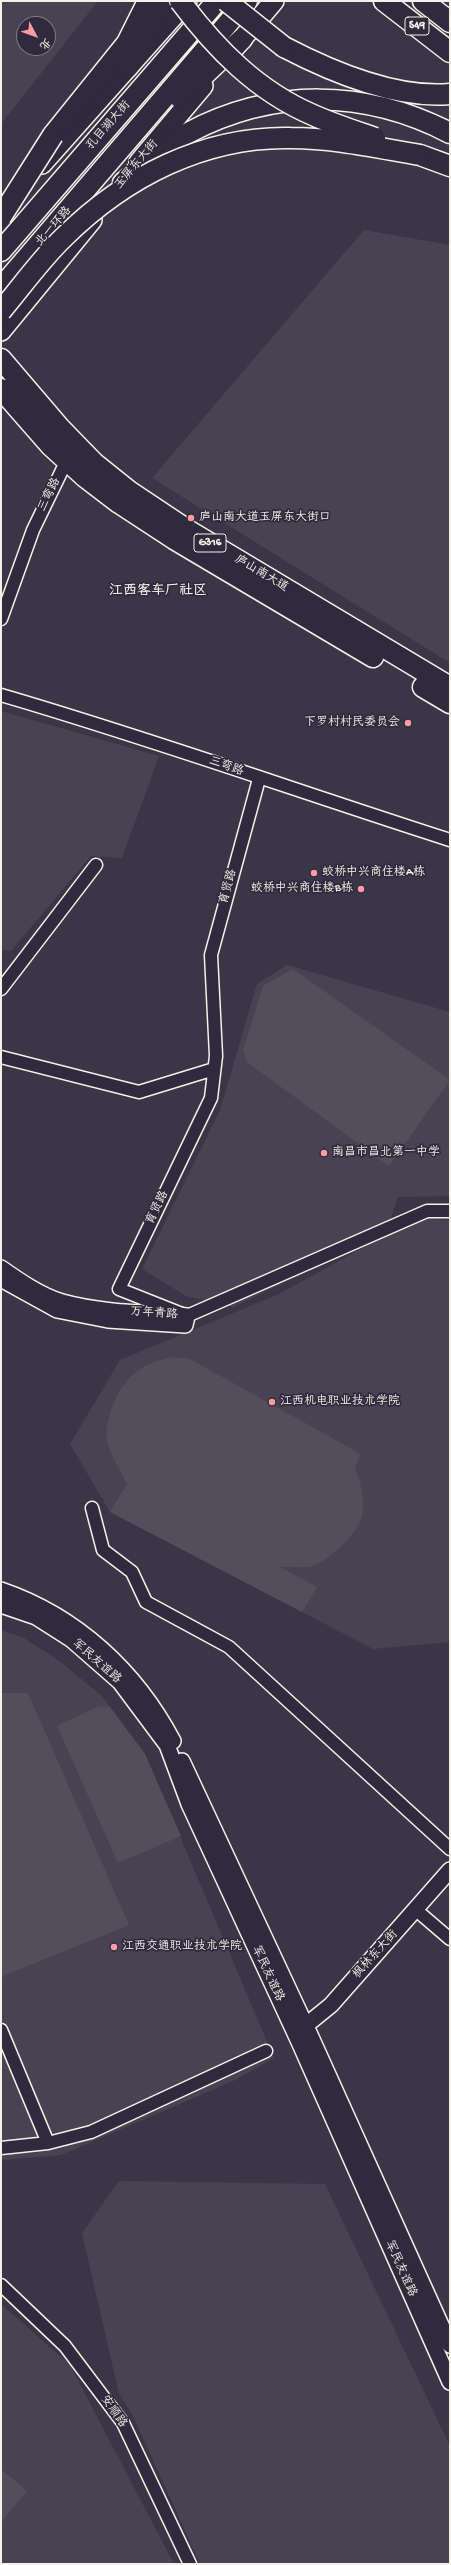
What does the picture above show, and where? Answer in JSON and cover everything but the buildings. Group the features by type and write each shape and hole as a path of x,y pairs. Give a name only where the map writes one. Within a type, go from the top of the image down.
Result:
{"highway":[{"path":"1,217 53,135 127,43 148,1"},
{"path":"128,66 148,35 162,1"},
{"path":"180,1 202,30 235,65 269,92 311,114 450,166"},
{"path":"199,23 211,1"},
{"name":"孔目湖大街","path":"1,251 217,1"},
{"path":"226,1 284,47 320,66 364,82 405,91 450,94"},
{"name":"孔目湖大街","path":"107,166 248,1"},
{"name":"S49","path":"384,1 450,52"},
{"name":"S49","path":"423,1 450,22"},
{"path":"107,166 242,39"},
{"path":"121,184 187,133 239,112 304,98 350,100 385,106 428,121 450,133"},
{"path":"1,311 63,238 88,215 134,182 182,156 237,141 291,138 350,143 420,155"},
{"name":"北一环路","path":"1,288 107,166"},
{"name":"庐山南大道","path":"1,359 60,428 94,462 130,491 186,528 450,687"},
{"name":"庐山南大道","path":"1,389 50,445 119,503 174,539 450,703"}],"main road":[{"path":"1,210 187,1"},
{"name":"玉屏东大街","path":"1,331 121,184 274,1"}],"street":[{"name":"三弯路","path":"1,619 33,530 67,460"},
{"name":"三弯路","path":"1,695 120,730 259,779 450,840"},
{"name":"育贤路","path":"187,1316 119,1289 211,1098 214,1069 211,955 259,779"},
{"path":"1,989 96,865"},
{"path":"1,1057 139,1092 214,1069"},
{"path":"187,1316 427,1211 450,1211"},
{"name":"万年青路","path":"1,1268 17,1279 61,1302 109,1310 187,1316 185,1325 108,1320 57,1310 1,1279"},
{"path":"92,1508 103,1550 132,1572 146,1602 229,1648 450,1849"},
{"name":"军民友谊路","path":"1,1590 19,1596 80,1629 125,1670 157,1710 303,2035 450,2382"},
{"name":"军民友谊路","path":"1,1605 36,1617 72,1640 120,1682 167,1746 189,1804 303,2035 450,2346"},
{"name":"枫林东大街","path":"303,2035 450,1870"},
{"name":"枫林东大街","path":"303,2035 335,2014 450,1882"},
{"path":"422,1915 450,1939"},
{"path":"1,2030 48,2143"},
{"path":"1,2148 48,2143 91,2132 266,2051"},
{"name":"安顺路","path":"1,2285 65,2346 123,2423 190,2564"}],"shaded area":[{"path":"1,1 98,1 56,54 56,16 16,16 16,56 55,56 1,124"},
{"path":"364,230 450,245 450,663 152,478"},
{"path":"1,711 159,756 122,858 91,856 11,951 1,950"},
{"name":"南昌市昌北第一中学","path":"287,965 450,1012 450,1196 398,1197 386,1232 234,1307 186,1296 142,1269 220,1110 257,984"},
{"path":"293,969 450,1080 389,1166 247,1062 243,1050 263,986"},
{"name":"江西机电职业技术学院","path":"419,1217 450,1221 450,1642 373,1649 110,1512 70,1444 120,1360 279,1294"},
{"path":"171,1357 190,1359 361,1454 355,1467 362,1491 363,1510 362,1516 355,1531 341,1547 316,1565 308,1567 280,1567 317,1587 302,1612 110,1512 127,1484 108,1445 108,1424 114,1402 125,1383 132,1375 147,1365"},
{"name":"江西交通职业技术学院","path":"1,1630 24,1638 58,1660 102,1696 145,1754 274,2058 233,2081 61,2155 1,2160"},
{"path":"1,1693 28,1693 129,1925 1,1977"},
{"path":"99,1706 110,1707 145,1754 181,1836 118,1863 57,1726"},
{"path":"119,2181 325,2184 450,2446 450,2564 200,2564 132,2414 119,2394 82,2233"},
{"path":"1,2304 70,2365 174,2564 1,2564"},
{"path":"1,2469 27,2491 1,2522"}],"place":[{"name":"庐山南大道玉屏东大街口","path":"191,518"},
{"name":"下罗村村民委员会","path":"408,723"},
{"name":"蛟桥中兴商住楼A栋","path":"314,873"},
{"name":"蛟桥中兴商住楼B栋","path":"361,889"},
{"name":"南昌市昌北第一中学","path":"324,1153"},
{"name":"江西机电职业技术学院","path":"272,1402"},
{"name":"江西交通职业技术学院","path":"114,1947"}],"district":[{"name":"江西客车厂社区","path":"158,592"}]}
